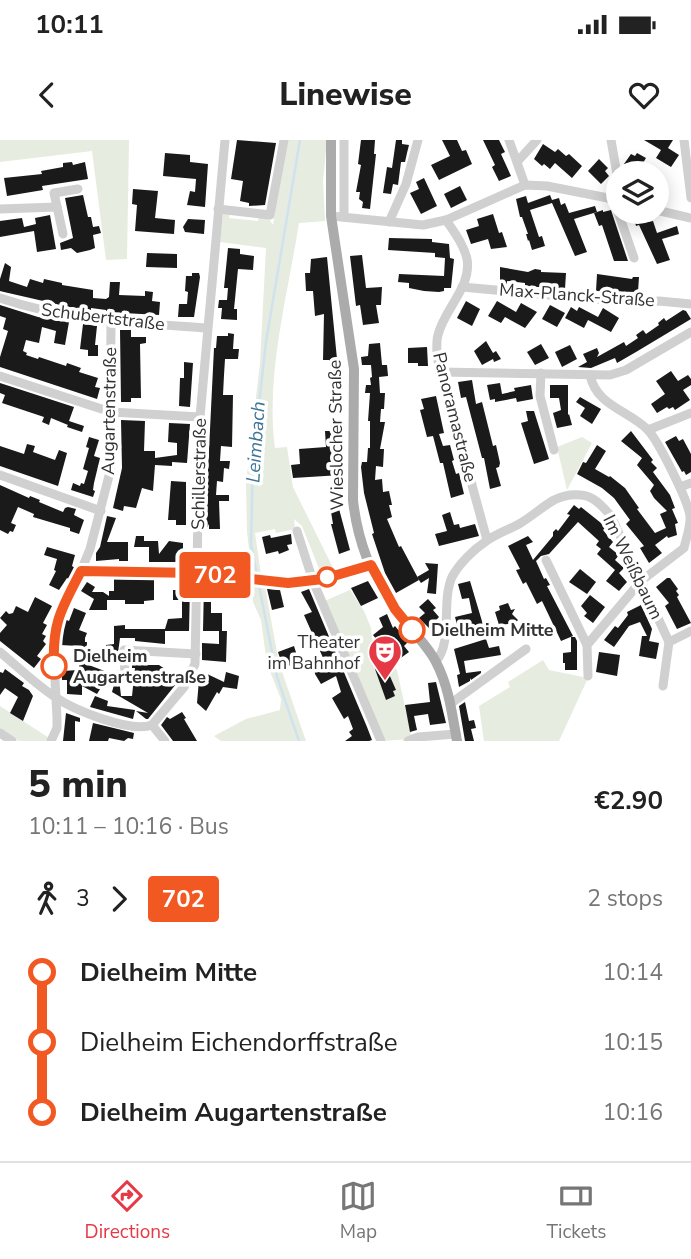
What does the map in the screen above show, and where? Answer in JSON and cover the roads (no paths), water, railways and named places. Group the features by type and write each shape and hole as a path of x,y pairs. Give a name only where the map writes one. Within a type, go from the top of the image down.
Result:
{"main road":[{"name":"Wieslocher Straße","path":"331,140 331,216 354,369 353,500 358,532 371,565 395,609 436,661 450,704 456,738"}],"street":[{"name":"Schillerstraße","path":"152,725 190,679 195,664 200,417 225,140"},
{"path":"218,209 270,215 284,140"},
{"path":"344,140 344,217"},
{"path":"389,222 406,184 418,140"},
{"path":"509,140 525,185"},
{"path":"517,162 537,140"},
{"path":"611,140 615,161"},
{"path":"684,140 691,198"},
{"path":"331,216 423,225 446,220 525,185 547,186 606,198"},
{"path":"63,234 54,193 78,188"},
{"path":"0,209 57,207"},
{"path":"669,213 691,218"},
{"name":"Panoramastraße","path":"446,220 460,241 467,259 467,273 444,319 438,336 437,357 486,540"},
{"path":"622,224 634,258"},
{"name":"Max-Planck-Straße","path":"462,287 637,303 659,301 691,304"},
{"name":"Schubertstraße","path":"0,298 47,312 111,321 207,328"},
{"name":"Augartenstraße","path":"51,741 57,728 54,628 81,571 101,511 110,472 111,321"},
{"path":"441,372 610,375 626,370 691,332"},
{"path":"541,373 540,396 554,450"},
{"path":"587,645 641,581 687,549 690,517 680,487 648,430 599,395 592,388 590,375"},
{"path":"0,376 111,412 200,417"},
{"path":"648,430 691,413"},
{"path":"0,475 101,511"},
{"path":"680,487 691,483"},
{"name":"Im Weißbaum","path":"436,661 443,649 448,588 454,574 471,553 486,540 534,515 553,500 564,496 583,495 598,502 611,516 669,642 663,686"},
{"path":"298,531 313,581 381,741"},
{"path":"546,560 587,645 588,676"},
{"path":"81,571 197,573 288,583 313,581 371,565"},
{"path":"669,642 691,631"},
{"path":"450,704 526,649"},
{"path":"125,678 124,650 196,653"},
{"path":"0,652 56,698 117,723 143,727 152,725 165,741"},
{"path":"408,741 418,737 456,738"}],"waterway":[{"name":"Leimbach","path":"299,741 277,677 251,545 253,459 266,342 300,140"}],"place":[{"name":"Dielheim Mitte","path":"412,630"},
{"name":"Dielheim Augartenstraße","path":"54,666"},
{"name":"Theater im Bahnhof","path":"385,682"}]}
